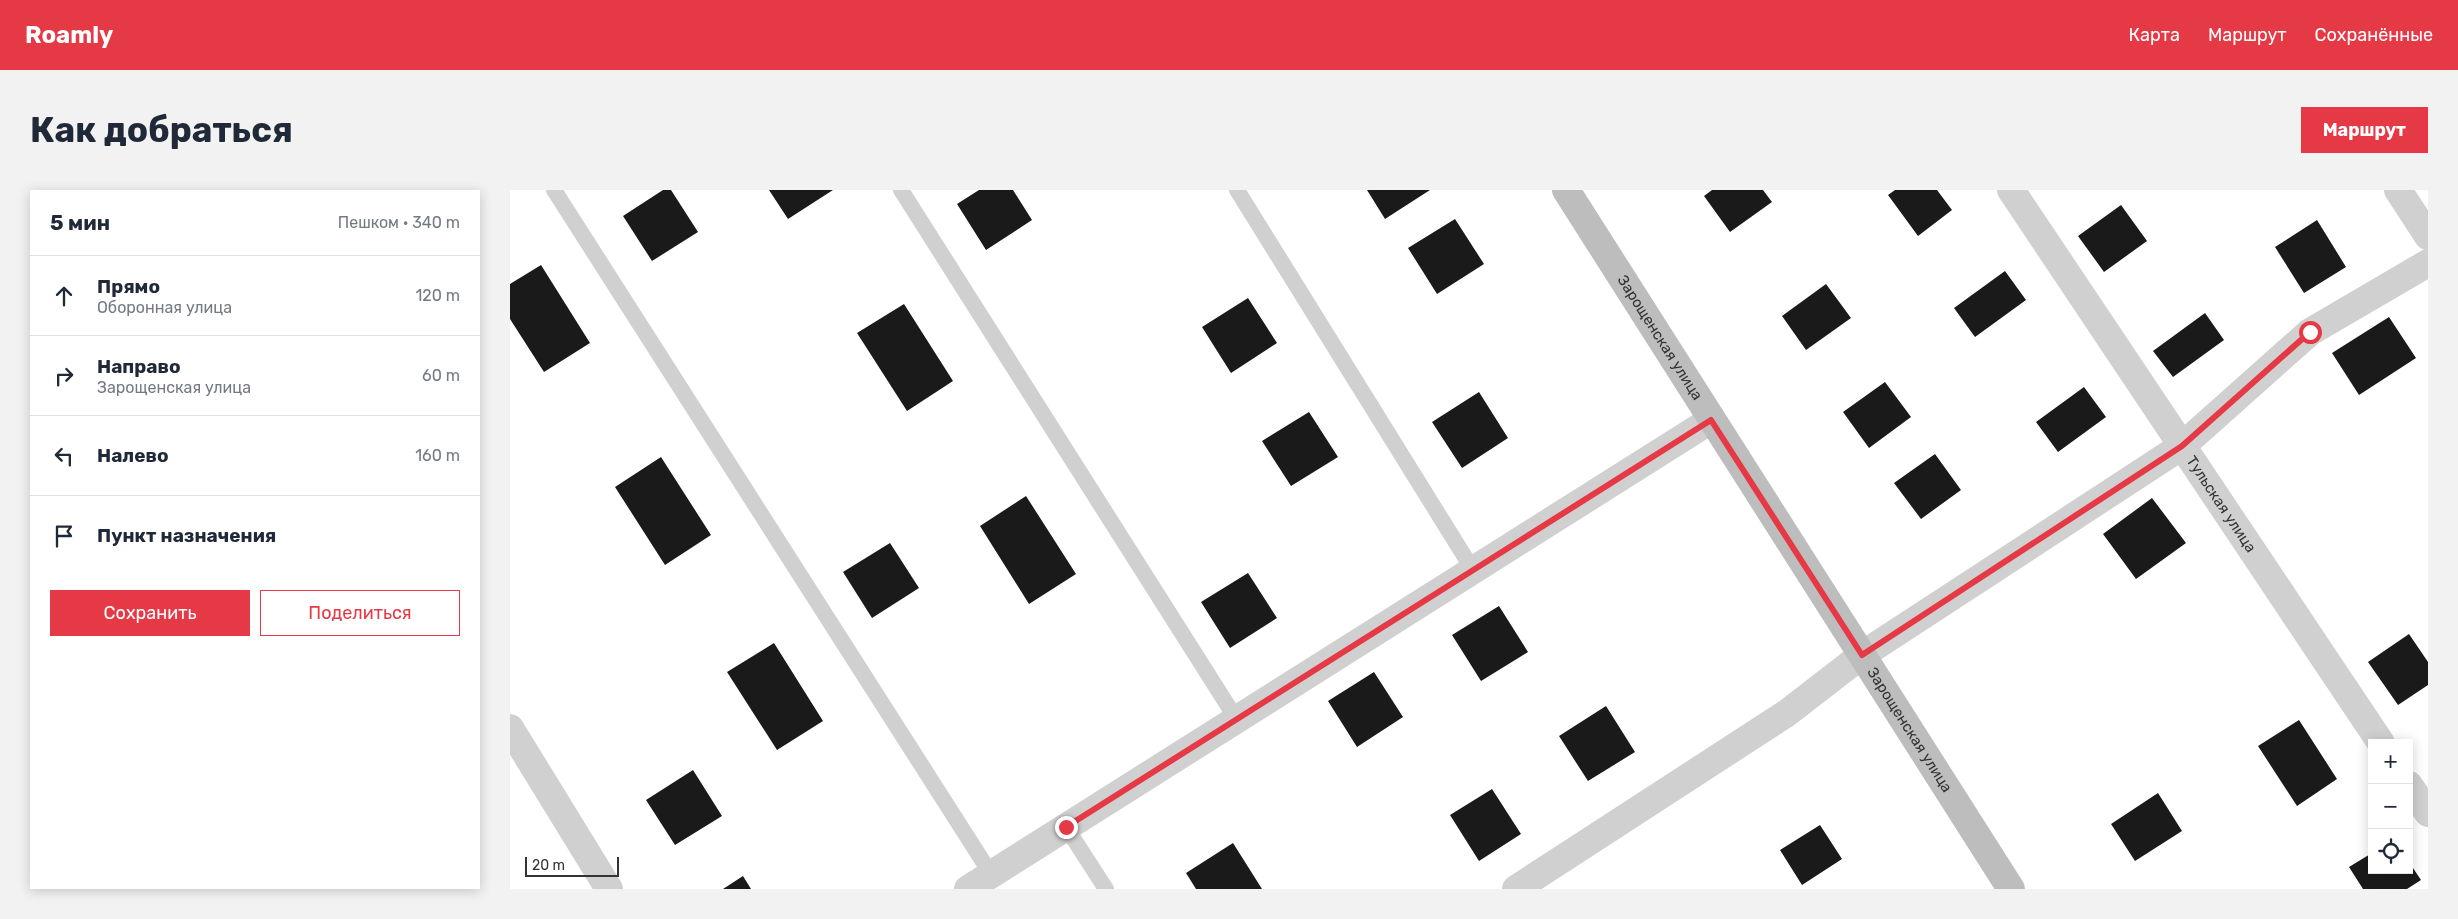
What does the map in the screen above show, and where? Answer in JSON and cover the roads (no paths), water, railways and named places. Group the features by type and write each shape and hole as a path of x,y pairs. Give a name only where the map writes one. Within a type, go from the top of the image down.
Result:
{"street":[{"name":"Зарощенская улица","path":"1566,190 2011,889"},
{"name":"Тульская улица","path":"2011,190 2378,739"},
{"path":"2398,190 2428,236"},
{"path":"1516,889 1787,713 1862,655 2182,446 2310,332 2428,263"},
{"path":"968,889 1711,420"},
{"path":"510,728 609,889"},
{"path":"2413,791 2428,813"}],"lane":[{"path":"554,190 991,874"},
{"path":"901,190 1237,720"},
{"path":"1237,190 1473,570"},
{"path":"1066,827 1106,889"}]}
